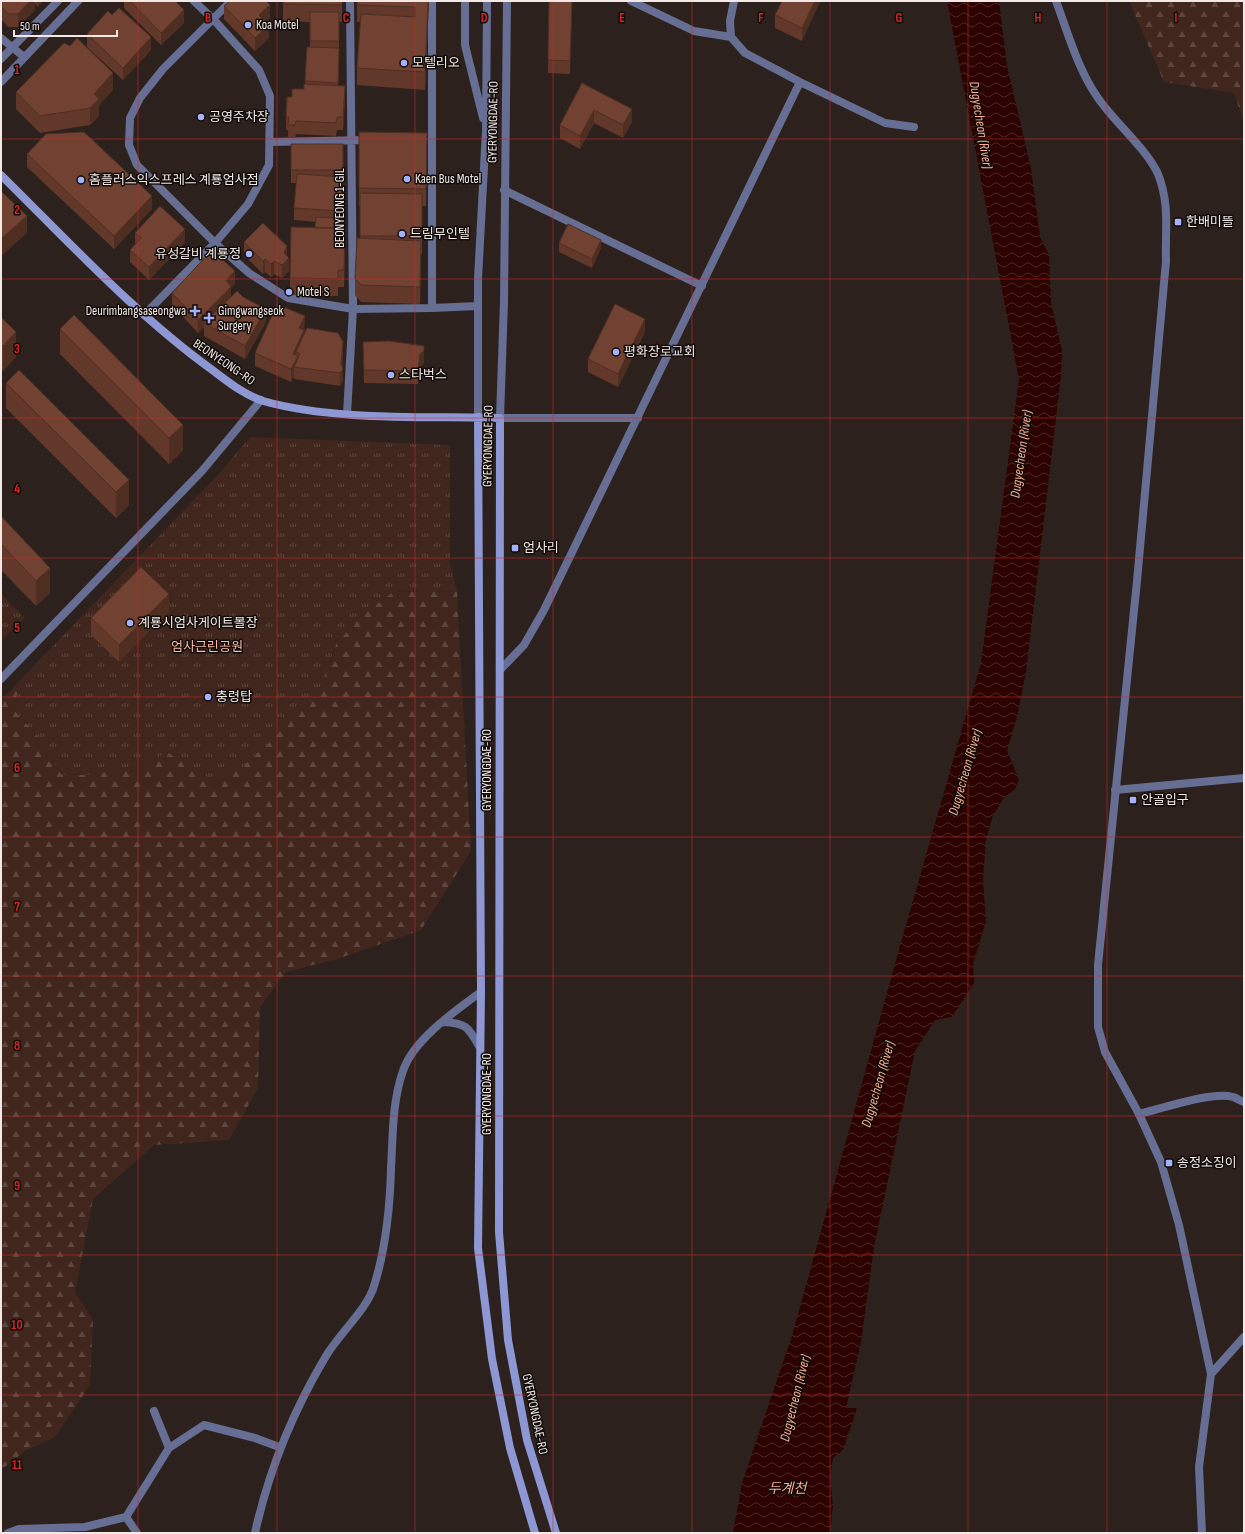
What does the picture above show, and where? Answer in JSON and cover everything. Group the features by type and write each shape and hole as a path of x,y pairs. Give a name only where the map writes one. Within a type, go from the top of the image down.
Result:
{"main road":[{"name":"BEONYEONG-RO","path":"1,175 144,315 204,365 236,387 261,400 288,406 347,414 500,418"},
{"name":"GYERYONGDAE-RO","path":"478,417 481,992 479,1046 479,1256 492,1359 510,1448 535,1533"},
{"name":"GYERYONGDAE-RO","path":"500,418 499,1232 508,1340 527,1440 556,1533"}],"street":[{"path":"1,59 58,1"},
{"path":"1,82 78,1"},
{"path":"144,315 215,243 248,204 269,165 270,96 259,70 214,20 194,1"},
{"path":"231,1 214,20 163,69 140,98 130,118 129,145 137,166 215,243 249,273 288,298 353,308 432,308 478,306"},
{"name":"BEONYEONG 1-GIL","path":"347,414 353,308 350,1"},
{"path":"432,1 428,139 432,308"},
{"path":"465,1 465,46 486,130"},
{"name":"GYERYONGDAE-RO","path":"478,417 478,306 486,130 487,1"},
{"name":"GYERYONGDAE-RO","path":"500,418 504,301 507,1"},
{"path":"631,1 694,31 731,37"},
{"path":"734,1 730,21 731,37 745,53 800,82 885,123 914,128"},
{"path":"1056,1 1083,72 1098,98 1142,151 1158,174 1168,210 1163,292 1137,581 1098,965 1098,1027 1105,1052 1139,1114 1161,1162 1179,1225 1211,1374 1199,1467 1202,1533"},
{"path":"1,38 24,57"},
{"path":"500,670 524,646 544,610 800,82"},
{"path":"270,142 381,140"},
{"path":"504,190 702,286"},
{"path":"1,679 202,471 261,400"},
{"path":"500,418 638,418"},
{"path":"1115,790 1244,778"},
{"path":"255,1533 262,1501 279,1447 326,1355 364,1305 374,1288 383,1254 391,1173 394,1113 403,1071 427,1036 481,992"},
{"path":"443,1022 458,1022 468,1027 479,1046"},
{"path":"1139,1114 1220,1096 1232,1097 1244,1102"},
{"path":"1211,1374 1244,1337"},
{"path":"154,1411 169,1448"},
{"path":"8,1533 19,1529 85,1527 126,1517 169,1448 204,1425 255,1438 279,1447"},
{"path":"126,1517 137,1533"}],"green space":[{"path":"1129,1 1244,1 1244,122 1234,93 1164,82"},
{"name":"엄사근린공원","path":"250,437 450,445 450,563 457,592 393,592 362,615 336,644 321,686 269,743 239,770 211,779 167,752 143,766 87,775 61,774 37,735 14,710 20,680 217,476"},
{"path":"393,592 457,592 471,851 421,930 337,959 286,972 260,1007 258,1088 229,1140 154,1145 93,1199 75,1292 93,1320 90,1385 55,1437 25,1451 1,1470 1,701 20,680 14,710 37,735 61,774 87,775 143,766 167,752 211,779 330,664 336,644 362,615"},
{"path":"1,594 25,618 1,641"}],"water":[{"name":"두계천","path":"947,1 999,1 1007,66 1031,168 1040,237 1049,255 1051,303 1062,350 1061,376 1026,672 1017,717 1007,750 1019,780 1015,789 1003,799 993,816 986,839 983,880 986,921 973,964 974,983 952,1017 935,1020 915,1051 874,1247 861,1342 846,1408 857,1408 843,1450 833,1458 830,1476 833,1506 830,1533 733,1533 742,1483 792,1336 900,946 981,663 1019,379"}],"building":[{"path":"1,1 30,1 18,14 8,14 1,6"},
{"path":"130,1 175,1 184,10 161,33"},
{"path":"230,1 266,1 270,5 259,15 269,25 255,38 224,6"},
{"path":"283,1 342,1 342,5 283,4"},
{"path":"357,1 428,1 425,72 357,68 361,14 415,17 415,7 357,5"},
{"path":"549,1 572,1 570,61 548,60"},
{"path":"782,1 815,1 802,28 775,15"},
{"path":"119,8 151,37 123,68 87,34 108,11 112,15"},
{"path":"310,12 339,12 339,41 310,41"},
{"path":"77,38 113,73 94,94 99,99 90,108 40,116 16,92 64,43 70,46"},
{"path":"307,47 339,48 338,83 305,81"},
{"path":"582,83 632,109 623,125 594,110 580,136 560,125"},
{"path":"304,84 345,86 343,117 337,117 336,123 296,121 295,125 288,125 289,117 286,117 287,97 292,97 292,89 304,89"},
{"path":"84,132 152,196 114,236 27,154 46,134"},
{"path":"359,132 427,133 426,189 359,188"},
{"path":"291,144 343,144 343,170 291,170"},
{"path":"297,174 343,177 341,211 294,208"},
{"path":"1,191 27,216 1,239"},
{"path":"360,193 422,194 422,236 360,236"},
{"path":"160,206 185,229 149,267 130,250 141,238 135,233"},
{"path":"316,217 340,218 340,228 315,228"},
{"path":"263,223 287,246 284,253 289,258 282,265 274,261 271,264 265,259 263,261 244,242"},
{"path":"568,224 601,240 592,259 559,243"},
{"path":"291,227 345,228 344,270 338,270 338,279 290,278"},
{"path":"357,238 421,241 420,287 361,285 355,278"},
{"path":"212,250 235,271 226,280 231,287 198,320 172,293"},
{"path":"237,291 243,297 266,309 245,346 204,323"},
{"path":"277,304 305,316 299,328 304,330 293,354 298,356 291,369 255,353"},
{"name":"평화장로교회","path":"615,304 645,319 618,374 588,359"},
{"path":"74,315 183,425 169,438 60,329"},
{"path":"1,317 16,332 3,346 1,344"},
{"path":"307,328 338,333 343,342 341,364 343,369 340,373 294,367 300,354 296,352"},
{"path":"389,341 424,346 424,351 420,354 418,371 364,370 363,342"},
{"path":"19,370 129,480 116,492 6,383"},
{"path":"1,516 50,568 36,581 1,544"},
{"path":"141,567 169,594 119,645 91,618"}],"place":[{"name":"Koa Motel","path":"248,25"},
{"name":"모텔리오","path":"404,63"},
{"name":"공영주차장","path":"201,117"},
{"name":"Kaen Bus Motel","path":"407,179"},
{"name":"홈플러스익스프레스 계룡엄사점","path":"81,180"},
{"name":"한배미뜰","path":"1178,222"},
{"name":"드림무인텔","path":"402,234"},
{"name":"유성갈비 계룡정","path":"249,254"},
{"name":"Motel S","path":"289,292"},
{"name":"Deurimbangsaseongwa","path":"195,311"},
{"name":"Gimgwangseok Surgery","path":"209,318"},
{"name":"평화장로교회","path":"616,352"},
{"name":"스타벅스","path":"391,375"},
{"name":"엄사리","path":"515,548"},
{"name":"계룡시엄사게이트볼장","path":"130,623"},
{"name":"충령탑","path":"208,697"},
{"name":"안골입구","path":"1133,800"},
{"name":"송정소징이","path":"1169,1163"}],"water label":[{"name":"Dugyecheon (River)","path":"981,125"},
{"name":"Dugyecheon (River)","path":"1021,454"},
{"name":"Dugyecheon (River)","path":"965,772"},
{"name":"Dugyecheon (River)","path":"878,1084"},
{"name":"Dugyecheon (River)","path":"795,1398"}]}
